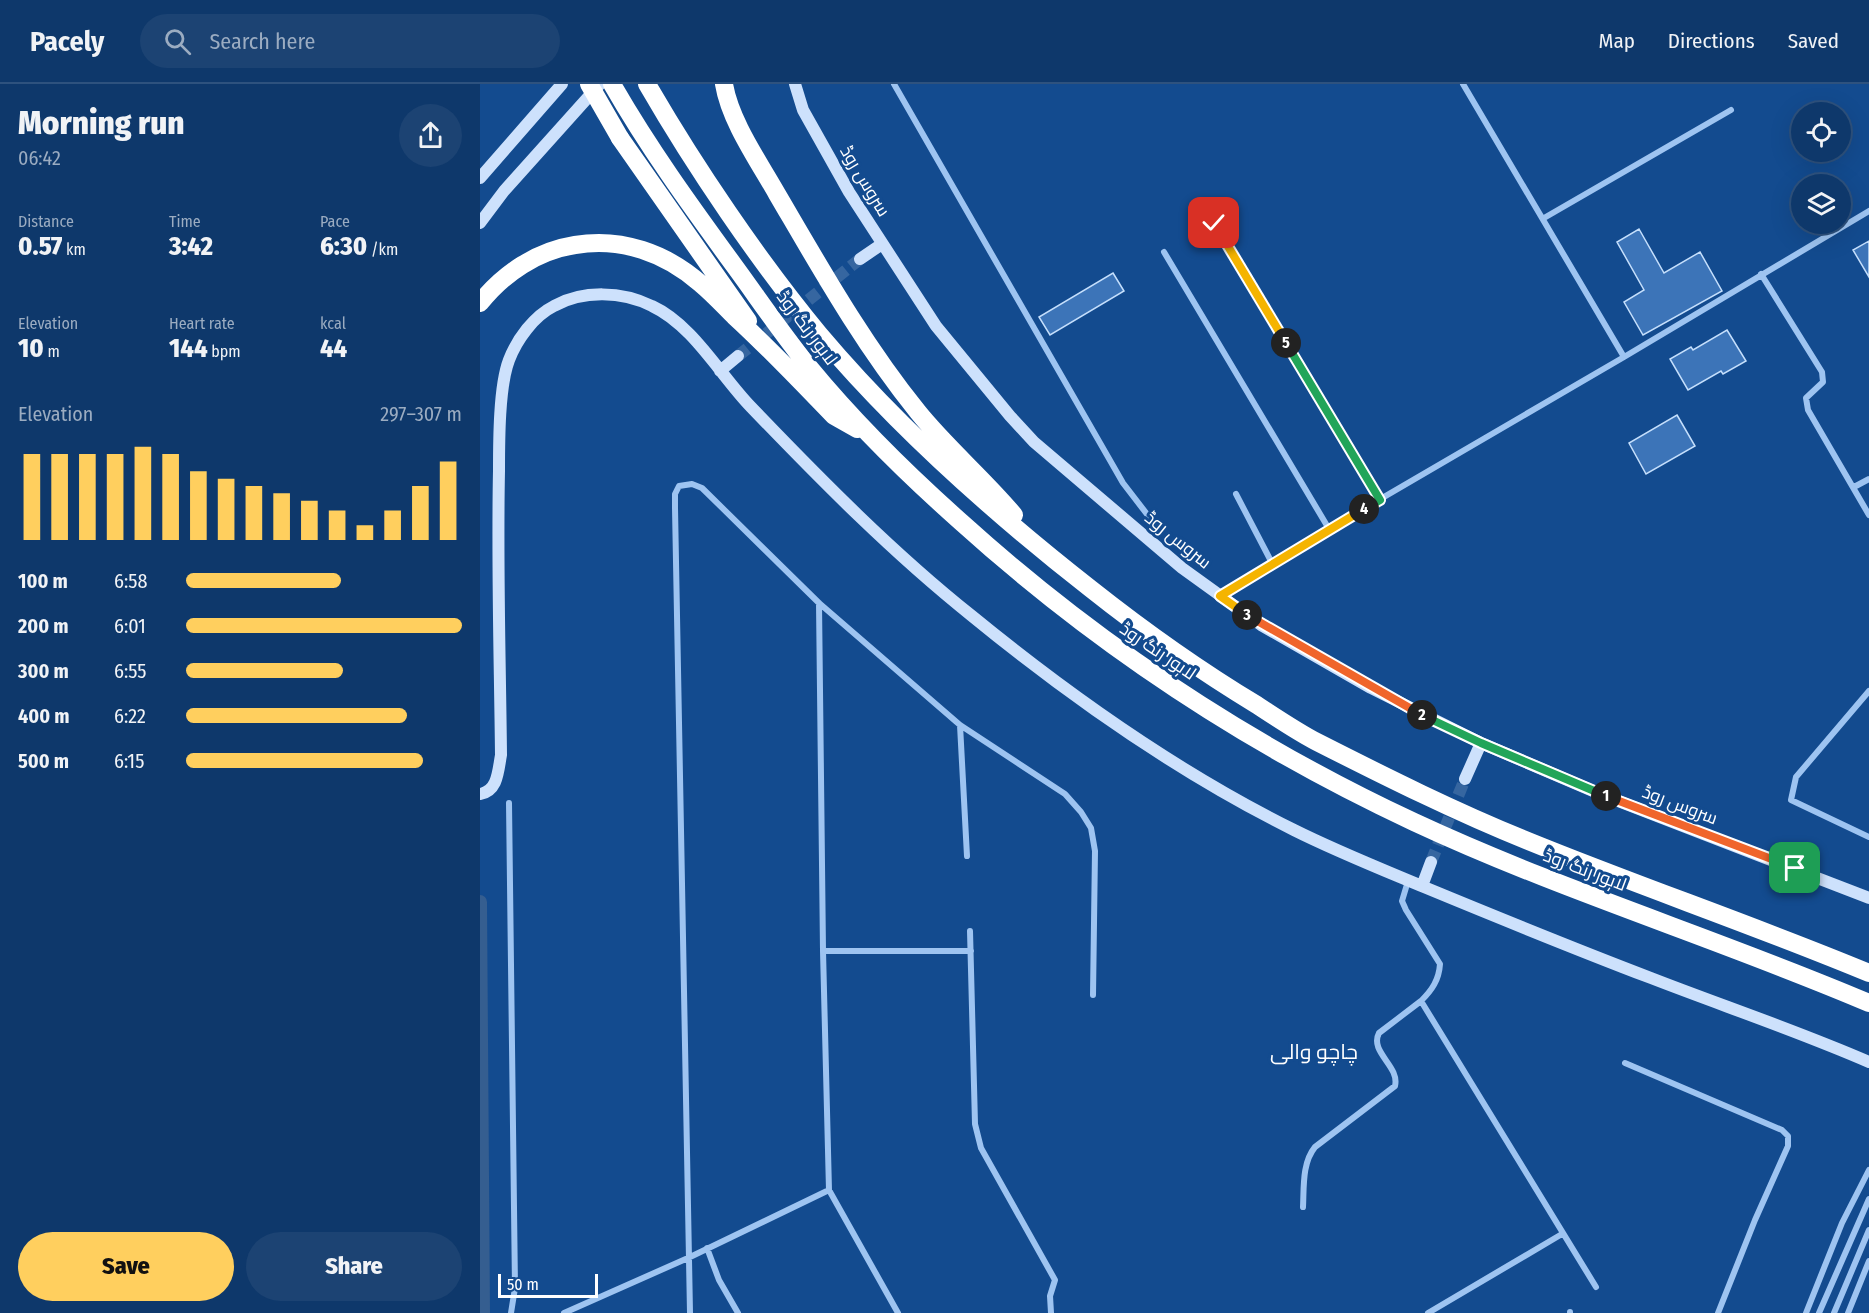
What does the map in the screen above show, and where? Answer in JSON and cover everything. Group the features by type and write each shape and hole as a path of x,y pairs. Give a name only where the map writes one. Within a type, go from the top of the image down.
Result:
{"highway":[{"path":"589,84 620,138 736,301 758,338"},
{"name":"لاہور رنگ روڈ","path":"610,84 696,214 808,367 874,440 991,549 1122,654 1269,746 1414,822 1517,867 1869,1003"},
{"name":"لاہور رنگ روڈ","path":"647,84 760,255 819,333 874,394 1002,517 1132,621 1208,675 1332,749 1430,798 1529,841 1762,929 1869,974"},
{"path":"724,84 732,111 752,149 872,351 919,414 994,491 1045,553"},
{"path":"480,303 520,266 543,253 601,242 622,244 655,254 686,272 758,338 834,416 874,440"}],"street":[{"path":"480,178 562,84"},
{"path":"480,223 504,191 600,84"},
{"path":"574,113 610,84"},
{"name":"سروس روڈ","path":"795,84 803,110 849,192 882,244 936,326 1010,416 1049,455 1146,538 1220,596 1261,625 1371,688 1481,743 1600,794 1869,898"},
{"path":"894,84 1122,483 1153,522 1146,538"},
{"path":"1463,84 1624,357"},
{"path":"1544,218 1731,110"},
{"path":"1220,596 1329,529 1624,357 1869,210"},
{"path":"1214,223 1380,500"},
{"path":"860,259 882,244"},
{"path":"1164,252 1329,529"},
{"path":"1761,274 1822,372 1823,382 1806,398 1808,410 1869,515"},
{"path":"484,794 497,778 501,755 498,518 500,425 508,363 525,330 549,308 574,298 599,295 626,296 656,307 699,342 745,401 870,526 972,616 1117,724 1259,812 1327,846 1422,886 1629,970 1869,1062"},
{"path":"720,371 738,356"},
{"path":"1854,487 1869,479"},
{"path":"690,1313 676,626 675,501 679,486 692,484 702,488 819,603 960,725 1065,794 1081,812 1090,828 1095,851 1093,995"},
{"path":"1236,494 1272,563"},
{"path":"819,603 823,951 829,1190 898,1313"},
{"path":"1869,691 1796,777 1791,800 1869,837"},
{"path":"960,725 967,856"},
{"path":"1465,779 1481,743"},
{"path":"508,803 515,1288 511,1313"},
{"path":"1422,886 1431,862"},
{"path":"1303,1207 1309,1155 1315,1147 1395,1086 1395,1074 1377,1046 1376,1039 1379,1033 1421,1001 1439,974 1440,964 1402,901 1408,880"},
{"path":"970,931 975,1124 981,1148 1055,1280 1050,1296 1051,1313"},
{"path":"823,951 970,951"},
{"path":"1421,1001 1596,1287"},
{"path":"1625,1063 1782,1130 1788,1136 1788,1146 1755,1220 1718,1313"},
{"path":"1806,1313 1842,1223 1869,1170"},
{"path":"564,1313 688,1258 829,1190"},
{"path":"1819,1313 1869,1199"},
{"path":"1834,1313 1869,1230"},
{"path":"1428,1313 1562,1234"},
{"path":"707,1248 719,1280 738,1313"},
{"path":"1848,1313 1869,1261"}],"building":[{"path":"1639,229 1664,273 1700,252 1722,291 1643,335 1624,302 1644,290 1617,242"},
{"path":"1869,241 1869,277 1853,250"},
{"path":"1113,273 1124,291 1050,335 1039,317"},
{"path":"1727,330 1746,361 1723,374 1721,371 1688,390 1670,359 1691,347 1693,350"},
{"path":"1677,415 1695,446 1646,474 1629,443"}],"waterway":[{"path":"480,902 483,1313"}],"tunnel":[{"path":"738,356 860,259"},
{"path":"1431,862 1465,779"}],"district":[{"name":"چاچو والی","path":"1314,1052"}],"route":[{"path":"1214,223 1380,500 1220,596 1261,625 1371,688 1481,743 1600,794 1795,868"}]}
